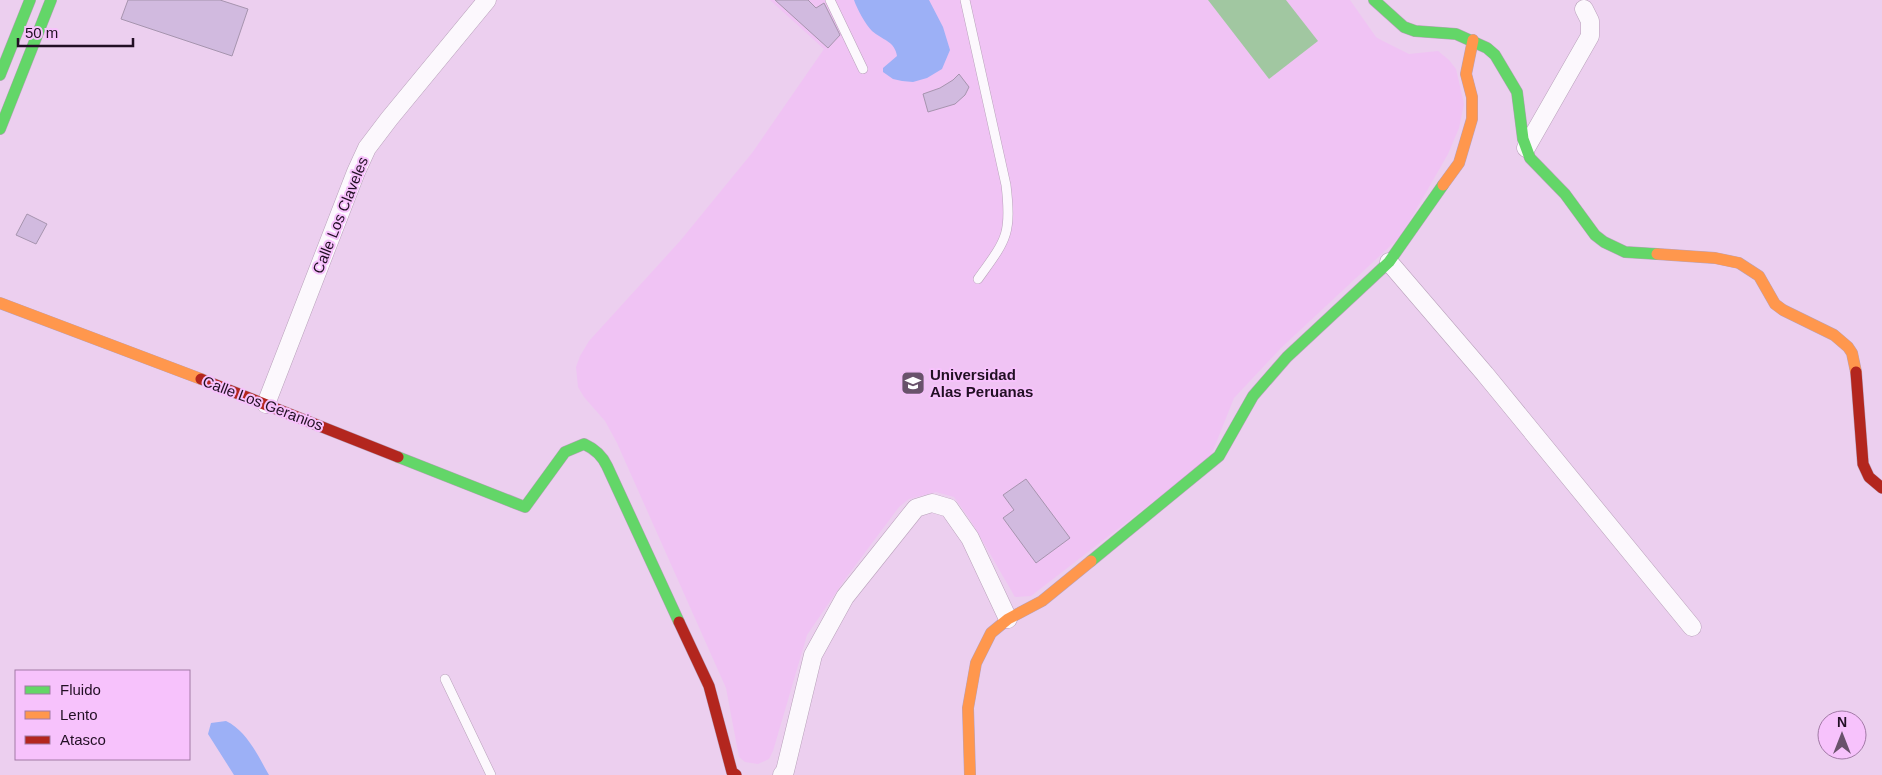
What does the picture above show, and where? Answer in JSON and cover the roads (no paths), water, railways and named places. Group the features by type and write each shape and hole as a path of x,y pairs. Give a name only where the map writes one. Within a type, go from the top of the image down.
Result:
{"street":[{"path":"0,129 51,0"},
{"name":"Calle Los Claveles","path":"266,404 356,172 368,148 389,119 486,0"},
{"path":"1374,0 1396,21 1415,32 1456,34 1473,40 1495,55 1517,92 1526,148 1530,158 1566,194 1595,235 1604,242 1625,252 1715,258 1739,263 1760,276 1775,304 1834,336 1848,347 1852,353 1858,375 1863,464 1869,477 1882,488"},
{"path":"0,75 24,3 44,18"},
{"path":"1526,148 1590,36 1590,21 1584,9"},
{"path":"970,775 968,708 976,663 991,633 1008,619 1042,601 1219,456 1253,396 1286,357 1389,262 1459,163 1472,119 1472,97 1466,74 1473,40"},
{"path":"1389,262 1484,374 1692,628"},
{"name":"Calle Los Geranios","path":"0,303 266,404 525,507 565,452 584,444 595,448 603,456 709,686 733,774"},
{"path":"782,775 785,772 813,655 845,597 916,508 932,503 949,508 970,538 1008,619"}],"lane":[{"path":"830,0 863,69"},
{"path":"965,0 1006,185 1009,212 1008,229 1003,245 978,279"},
{"path":"445,679 491,775"}],"water":[{"path":"854,0 929,0 943,27 950,50 942,69 927,78 913,82 893,79 883,72 883,68 897,56 896,51 891,44 870,28"},
{"path":"226,721 246,737 269,775 234,775 208,734 211,723"}],"place":[{"name":"Universidad Alas Peruanas","path":"913,383"}]}
